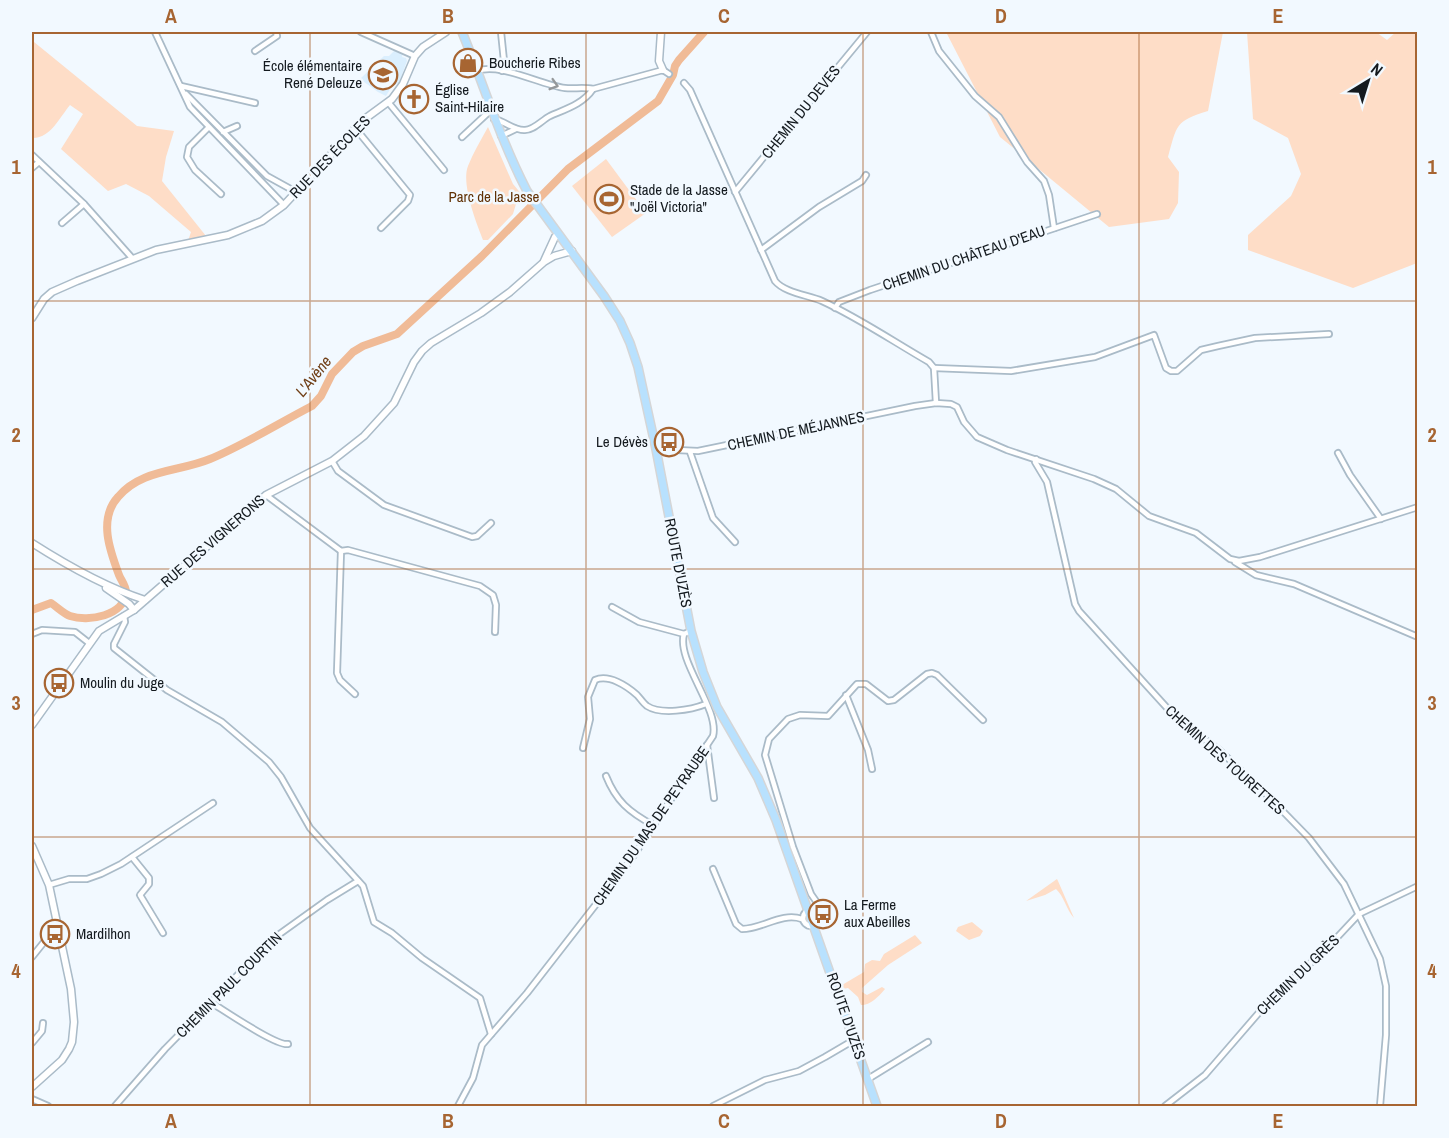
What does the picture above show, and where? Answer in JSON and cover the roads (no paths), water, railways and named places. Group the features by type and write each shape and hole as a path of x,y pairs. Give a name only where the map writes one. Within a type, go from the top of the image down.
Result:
{"main road":[{"name":"ROUTE D'UZÈS","path":"462,32 494,119 527,190 614,311 630,343 638,367 656,449 688,632 709,690 763,789 809,911 877,1107"}],"street":[{"path":"155,32 190,107 284,205"},
{"path":"255,51 277,36 276,32"},
{"path":"361,32 415,56"},
{"name":"RUE DES ÉCOLES","path":"32,318 44,298 51,292 132,258 156,250 228,235 262,221 284,205 369,116 388,102 400,89 415,56 423,47 447,32"},
{"path":"501,32 504,61 502,71"},
{"path":"477,71 483,68 565,88 593,89 666,72 659,61 661,32"},
{"name":"CHEMIN DU DEVES","path":"735,192 867,32"},
{"path":"931,32 939,51 975,96 999,117 1027,162 1044,181 1049,195 1054,228"},
{"path":"684,83 690,90 778,285 835,308 929,362 934,368 936,403 951,404 957,407 964,422 977,437 1007,450 1094,478 1116,489 1149,516 1196,533 1230,559 1256,575 1294,584 1418,637"},
{"path":"181,86 255,103"},
{"path":"494,119 502,120 516,129 529,130 549,117 566,111 589,95 593,89"},
{"path":"184,93 267,176 296,192"},
{"path":"388,102 444,170"},
{"path":"462,136 491,110"},
{"path":"224,132 237,126"},
{"path":"208,128 189,147 187,157 195,170 221,194"},
{"path":"356,129 410,195 408,201 381,228"},
{"path":"501,136 516,129"},
{"path":"32,155 84,204 132,258"},
{"path":"32,168 39,162"},
{"path":"761,250 819,207 862,181 866,175"},
{"path":"62,223 84,204"},
{"name":"CHEMIN DU CHÂTEAU D'EAU","path":"835,308 839,302 870,290 1097,214"},
{"name":"RUE DES VIGNERONS","path":"544,262 558,235"},
{"name":"RUE DES VIGNERONS","path":"32,725 99,631 134,610 266,495 332,462 364,436 386,414 399,395 414,362 422,351 510,292 544,262 554,256 572,251"},
{"path":"934,368 1011,371 1095,357 1154,334 1166,368 1171,372 1177,371 1201,350 1256,338 1329,334"},
{"name":"CHEMIN DE MÉJANNES","path":"656,449 690,452 936,403"},
{"path":"690,452 712,518 735,542"},
{"path":"1338,453 1350,475 1381,519"},
{"name":"CHEMIN DES TOURETTES","path":"1036,459 1035,462 1047,482 1075,604 1079,611 1178,720 1218,749 1263,790 1309,838 1344,884 1380,958 1386,986 1386,1035 1380,1107"},
{"path":"332,462 339,471 377,501 392,509 472,537 477,536 491,523"},
{"path":"266,495 341,551 348,550 480,586 493,595 496,605 495,632"},
{"path":"1230,559 1239,561 1260,557 1418,507"},
{"path":"32,543 117,593 134,610"},
{"path":"341,551 338,673 340,680 355,694"},
{"path":"117,593 145,600"},
{"path":"612,607 639,622 688,632"},
{"path":"124,616 125,622 114,648 167,690 222,722 269,762 281,777 310,828 363,886 374,922 480,998 491,1034"},
{"path":"32,634 42,630 75,632 89,643"},
{"name":"CHEMIN DU MAS DE PEYRAUBE","path":"458,1107 473,1078 482,1045 590,914 632,858 653,825 661,817 715,730 713,718 682,641 688,632"},
{"path":"713,869 736,924 742,929 752,929 786,917 802,919 807,925 814,925 820,919 818,904 811,894 793,847 765,759 765,750 773,734 788,719 800,715 828,716 857,684 866,684 888,701 894,700 927,674 932,673 938,675 983,720"},
{"path":"583,748 590,719 588,696 595,680 599,678 616,681 630,689 647,706 657,709 692,710 706,704"},
{"path":"846,695 868,750 872,769"},
{"path":"707,745 714,798"},
{"path":"606,776 613,793 622,805 653,825"},
{"path":"49,885 69,879 87,879 111,869 213,803"},
{"path":"32,846 49,885 71,989 74,1031 72,1042 62,1060 32,1087"},
{"path":"132,856 149,878 149,884 140,895 164,933"},
{"name":"CHEMIN PAUL COURTIN","path":"115,1107 165,1049 274,938 358,881"},
{"name":"CHEMIN DU GRÈS","path":"1165,1107 1205,1075 1269,1001 1329,946 1359,914 1418,886"},
{"path":"802,919 803,915 809,911 819,912"},
{"path":"32,957 57,927"},
{"path":"212,1003 270,1038 283,1045 288,1044"},
{"path":"32,1043 42,1031 43,1023"},
{"path":"713,1107 765,1080 799,1071 825,1058 854,1039"},
{"path":"868,1079 928,1042"},
{"path":"32,1099 48,1107"}],"waterway":[{"name":"L'Avène","path":"32,610 51,603 68,615 86,618 104,615 119,607 124,600 126,590 109,546 107,525 112,506 127,488 149,476 210,459 249,441 312,406 321,396 332,374 353,352 397,334 482,256 568,169 658,101 673,75 675,66 704,32"}],"place":[{"name":"Boucherie Ribes","path":"468,63"},
{"name":"École élémentaire René Deleuze","path":"383,75"},
{"name":"Église Saint-Hilaire","path":"414,99"},
{"name":"Stade de la Jasse \"Joël Victoria\"","path":"609,199"},
{"name":"Le Dévès","path":"669,442"},
{"name":"Moulin du Juge","path":"59,683"},
{"name":"La Ferme aux Abeilles","path":"823,914"},
{"name":"Mardilhon","path":"55,934"}],"park label":[{"name":"Parc de la Jasse","path":"494,197"}]}
